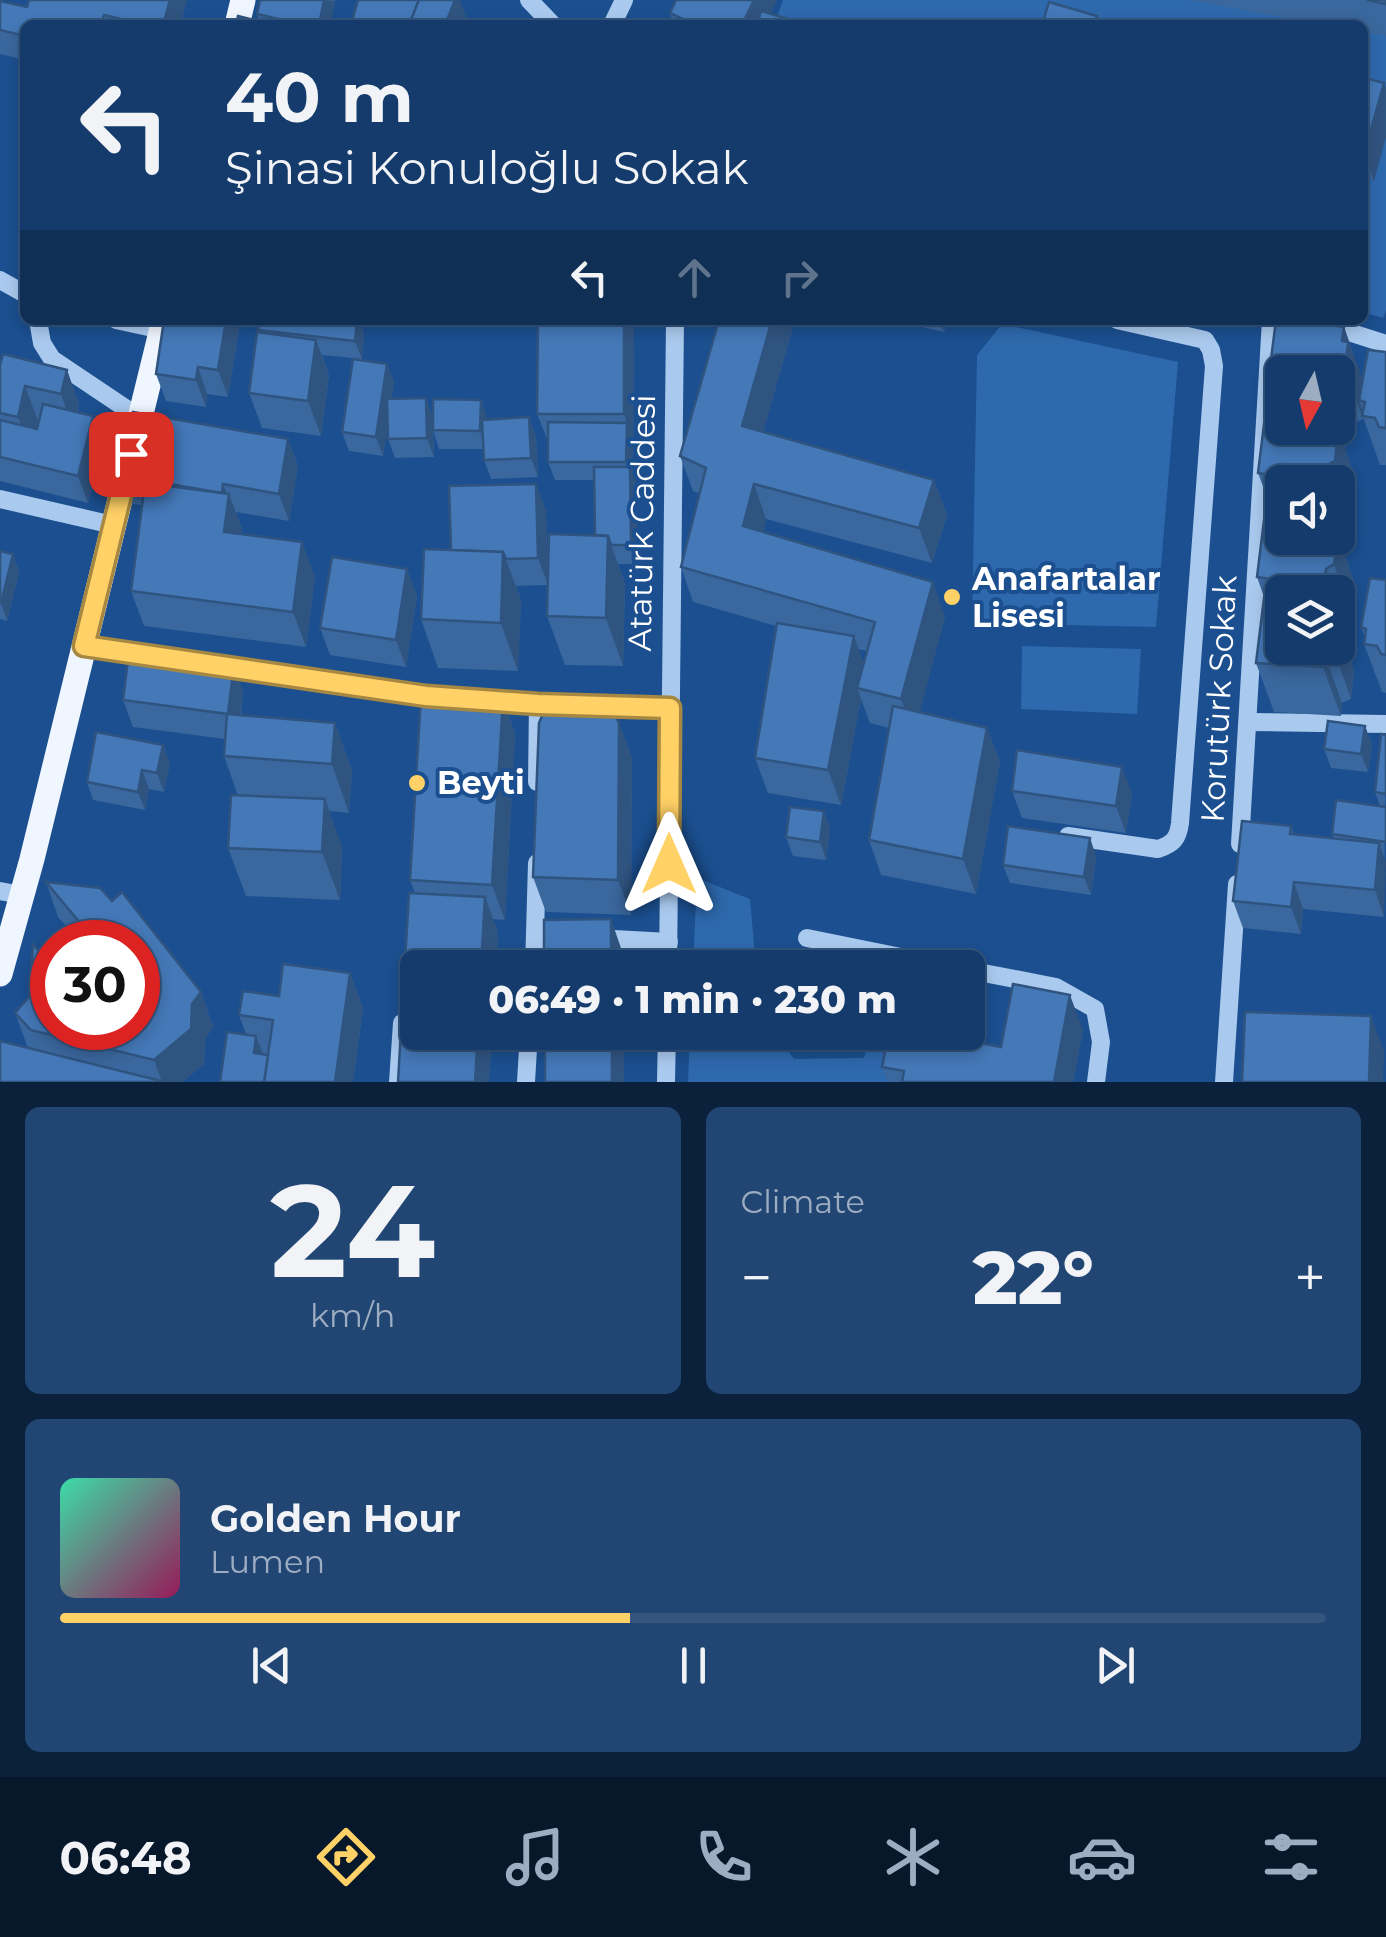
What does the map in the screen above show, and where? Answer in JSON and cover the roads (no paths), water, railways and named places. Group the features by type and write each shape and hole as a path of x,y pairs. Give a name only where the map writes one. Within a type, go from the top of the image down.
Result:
{"main road":[{"path":"0,974 11,893 84,646 163,325"}],"street":[{"path":"530,0 548,20"},
{"path":"39,325 42,343 52,359 140,418"},
{"name":"Atatürk Caddesi","path":"669,950 675,325"},
{"path":"1050,834 1158,849 1172,844 1178,835 1214,366 1212,350 1205,340 1139,325"},
{"name":"Korutürk Sokak","path":"1224,1082 1249,722 1270,325"},
{"path":"1325,325 1386,344"},
{"path":"0,500 114,525"},
{"path":"84,646 426,705 670,708"},
{"path":"537,801 538,704"},
{"path":"1249,722 1386,724"},
{"path":"537,839 555,936 546,950"},
{"path":"555,936 669,942"},
{"path":"807,938 866,950"},
{"path":"985,973 1056,988 1095,1010 1101,1042 1096,1082"},
{"path":"398,1082 400,1050"},
{"path":"526,1082 529,1050"},
{"path":"666,1082 667,1050"}],"place":[{"name":"Anafartalar Lisesi","path":"952,597"},
{"name":"Beyti","path":"417,783"}]}
